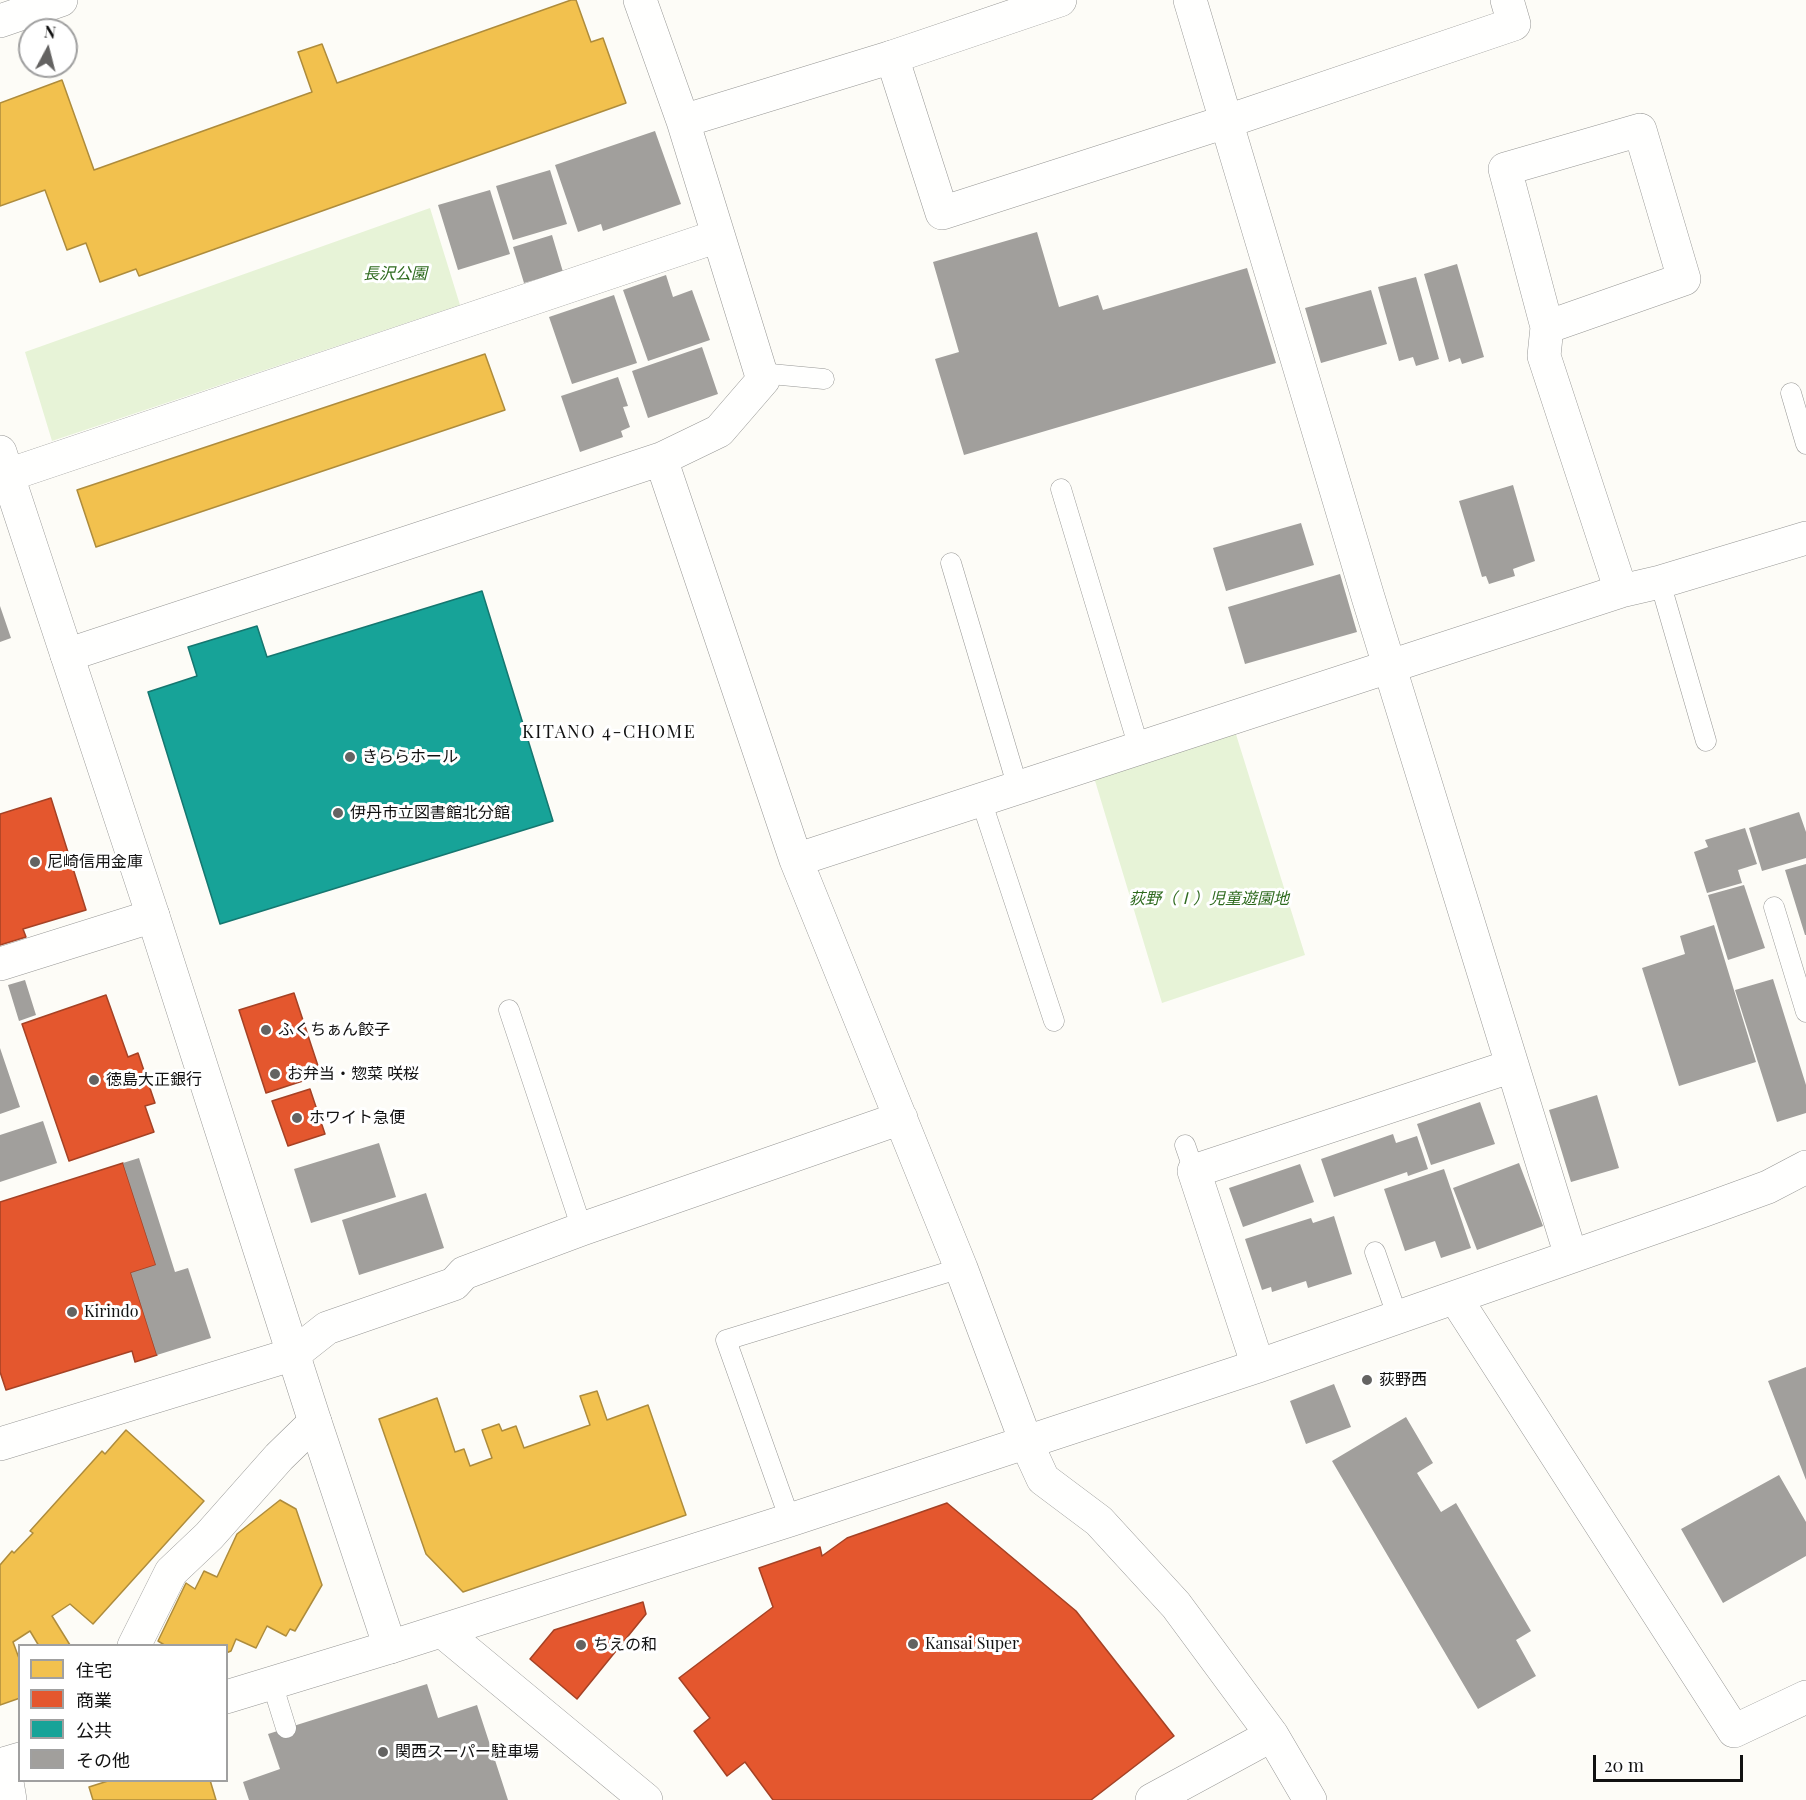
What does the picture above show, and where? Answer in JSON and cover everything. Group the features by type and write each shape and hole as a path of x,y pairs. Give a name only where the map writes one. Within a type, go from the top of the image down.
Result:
{"street":[{"path":"0,21 61,0"},
{"path":"67,655 661,459 719,431 763,380 683,121 640,0"},
{"path":"683,121 892,57 1060,0"},
{"path":"1190,0 1389,667 1571,1256"},
{"path":"892,57 942,213 1225,122 1514,24 1507,0"},
{"path":"1547,327 1684,279 1640,130 1505,170 1547,327 1544,356 1621,591"},
{"path":"390,1647 4,463 718,236"},
{"path":"661,459 796,860 961,1268 1026,1442 1043,1479 1099,1521 1176,1605 1272,1735 1310,1800"},
{"path":"796,860 1621,591 1660,582 1806,538"},
{"path":"0,964 153,916"},
{"path":"1258,1366 1190,1158 1512,1066"},
{"path":"0,1444 294,1354 327,1328 454,1284 464,1273 582,1229 901,1118"},
{"path":"228,1696 790,1520 1258,1366 1456,1299 1702,1211 1768,1187 1806,1167"},
{"path":"1456,1299 1734,1731 1806,1697"},
{"path":"135,1644 171,1572 209,1536 279,1457 315,1422"},
{"path":"442,1631 646,1800"},
{"path":"1152,1800 1272,1735"},
{"path":"8,1763 10,1800"}],"lane":[{"path":"760,373 824,379"},
{"path":"1791,393 1806,444"},
{"path":"1061,489 1139,748"},
{"path":"951,562 1018,788"},
{"path":"1660,582 1706,741"},
{"path":"981,800 1054,1021"},
{"path":"1774,907 1806,1012"},
{"path":"509,1010 582,1229"},
{"path":"1375,1252 1398,1318"},
{"path":"790,1520 726,1340 961,1268"},
{"path":"272,1683 286,1728"}],"green space":[{"name":"長沢公園","path":"430,208 460,305 52,441 25,352"},
{"name":"荻野（Ⅰ）児童遊園地","path":"1234,728 1305,955 1162,1003 1093,774"}],"building: 住宅":[{"path":"576,0 591,42 603,38 626,103 139,276 136,269 100,282 86,243 67,250 45,190 0,206 0,103 62,80 94,170 312,92 298,52 322,44 337,83"},
{"path":"485,354 505,410 96,547 77,490"},
{"path":"597,1391 607,1420 648,1405 686,1515 463,1592 426,1554 379,1419 437,1398 455,1452 464,1449 470,1466 492,1458 482,1430 499,1424 502,1431 516,1426 524,1448 590,1425 580,1396"},
{"path":"126,1430 204,1501 93,1624 70,1604 52,1616 69,1644 38,1644 30,1631 13,1642 18,1656 18,1699 0,1705 0,1565 33,1533 30,1531 102,1451 105,1454"},
{"path":"280,1500 296,1509 322,1585 295,1631 290,1629 286,1636 267,1626 256,1648 236,1639 231,1651 228,1652 228,1644 163,1644 158,1641 186,1583 195,1589 204,1571 217,1577 237,1534"},
{"path":"105,1782 211,1782 216,1800 93,1800 89,1787"}],"building: 商業":[{"name":"尼崎信用金庫","path":"51,798 86,910 23,929 26,937 0,945 0,814"},
{"path":"294,993 321,1075 266,1093 239,1010"},
{"name":"徳島大正銀行","path":"106,995 128,1057 138,1053 155,1103 145,1106 154,1132 69,1161 22,1024"},
{"path":"310,1089 325,1134 288,1146 272,1101"},
{"name":"Kirindo","path":"123,1163 156,1265 131,1273 157,1355 135,1362 132,1351 6,1390 0,1372 0,1202"},
{"name":"Kansai Super","path":"947,1503 1076,1611 1174,1736 1091,1800 773,1800 745,1762 727,1776 694,1731 710,1718 679,1678 773,1607 759,1568 820,1547 822,1556 847,1538"},
{"name":"ちえの和","path":"643,1602 646,1614 577,1699 530,1659 554,1630"}],"building: 公共":[{"name":"きららホール","path":"482,591 553,821 220,924 148,692 197,676 188,647 257,626 267,657"}],"building: その他":[{"path":"655,131 681,204 603,231 601,224 578,232 555,165"},
{"path":"550,170 567,224 513,240 496,186"},
{"path":"490,190 510,254 458,270 438,205"},
{"path":"1037,232 1059,307 1098,295 1103,310 1247,268 1276,363 964,455 935,359 959,352 933,262"},
{"path":"552,235 563,272 524,283 513,247"},
{"path":"1457,264 1484,357 1462,364 1460,358 1449,362 1424,274"},
{"path":"666,275 673,297 692,290 710,340 648,361 623,290"},
{"path":"1416,277 1439,359 1416,366 1413,357 1399,361 1378,287"},
{"path":"1371,290 1387,344 1321,363 1305,308"},
{"path":"614,295 637,363 572,384 549,317"},
{"path":"702,347 718,394 648,418 632,371"},
{"path":"618,377 628,406 623,407 630,427 621,431 623,437 580,452 561,396"},
{"path":"1513,485 1535,561 1513,569 1515,576 1489,584 1486,576 1482,577 1459,501"},
{"path":"1301,523 1314,565 1226,591 1213,548"},
{"path":"1340,574 1357,632 1245,664 1228,607"},
{"path":"0,606 11,638 0,642"},
{"path":"1799,812 1806,832 1806,858 1762,871 1749,828"},
{"path":"1745,828 1757,864 1738,870 1742,883 1707,893 1694,852 1708,847 1705,840"},
{"path":"1806,864 1806,935 1805,935 1785,870"},
{"path":"1744,885 1765,948 1728,960 1708,895"},
{"path":"1714,925 1756,1062 1679,1086 1642,968 1685,954 1680,936"},
{"path":"1773,979 1806,1085 1806,1113 1777,1122 1735,990"},
{"path":"25,980 36,1015 19,1021 8,985"},
{"path":"0,1048 20,1107 0,1114"},
{"path":"1597,1095 1619,1168 1571,1182 1549,1110"},
{"path":"1480,1102 1495,1144 1431,1165 1417,1124"},
{"path":"43,1121 57,1163 0,1182 0,1135"},
{"path":"1393,1134 1396,1143 1417,1136 1428,1169 1408,1176 1407,1172 1334,1197 1321,1159"},
{"path":"379,1143 396,1197 311,1223 294,1169"},
{"path":"139,1158 175,1272 188,1268 211,1338 157,1355 131,1273 156,1265 123,1163"},
{"path":"1519,1163 1543,1226 1477,1250 1453,1188"},
{"path":"1300,1164 1314,1202 1243,1227 1229,1188"},
{"path":"1444,1169 1471,1248 1441,1258 1435,1241 1405,1251 1384,1189"},
{"path":"426,1193 444,1248 359,1275 342,1220"},
{"path":"1334,1216 1352,1274 1308,1288 1306,1281 1272,1292 1271,1287 1262,1290 1245,1239 1311,1218 1313,1223"},
{"path":"1806,1367 1806,1480 1768,1381"},
{"path":"1334,1384 1351,1427 1306,1444 1290,1401"},
{"path":"1406,1417 1433,1463 1417,1473 1441,1512 1456,1503 1531,1631 1516,1640 1536,1676 1478,1709 1332,1461"},
{"path":"1779,1475 1806,1522 1806,1556 1723,1603 1681,1529"},
{"name":"関西スーパー駐車場","path":"427,1684 438,1718 477,1705 508,1800 249,1800 243,1782 280,1769 268,1734"}],"place":[{"name":"きららホール","path":"350,757"},
{"name":"伊丹市立図書館北分館","path":"338,813"},
{"name":"尼崎信用金庫","path":"35,862"},
{"name":"ふくちぁん餃子","path":"266,1030"},
{"name":"お弁当・惣菜 咲桜","path":"275,1074"},
{"name":"徳島大正銀行","path":"94,1080"},
{"name":"ホワイト急便","path":"297,1118"},
{"name":"Kirindo","path":"72,1312"},
{"name":"荻野西","path":"1367,1380"},
{"name":"Kansai Super","path":"913,1644"},
{"name":"ちえの和","path":"581,1645"},
{"name":"関西スーパー駐車場","path":"383,1752"}],"district":[{"name":"KITANO 4-CHOME","path":"609,732"}]}
